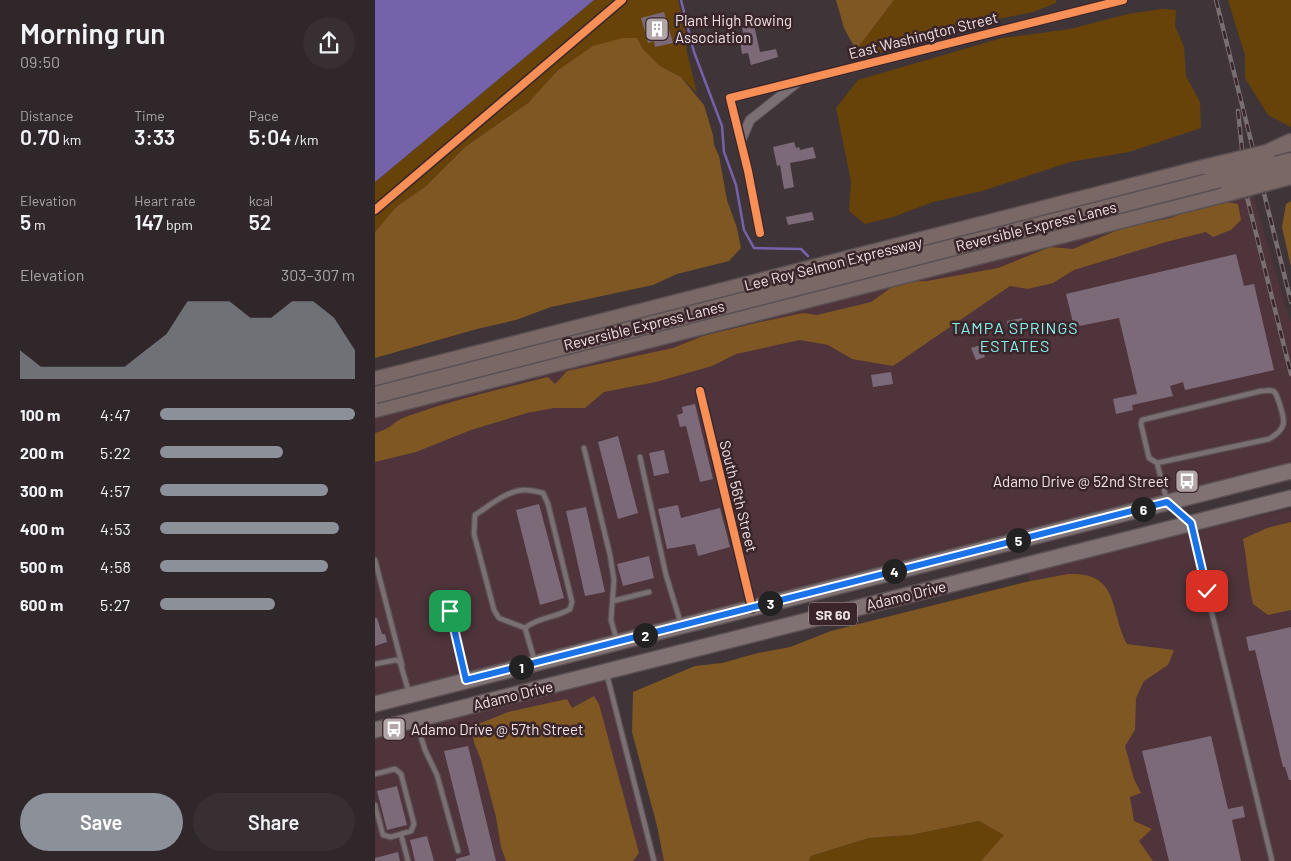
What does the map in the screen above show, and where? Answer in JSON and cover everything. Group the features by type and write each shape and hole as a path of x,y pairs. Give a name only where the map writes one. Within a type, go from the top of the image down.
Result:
{"highway":[{"name":"Lee Roy Selmon Expressway","path":"375,380 1267,152 1289,149"},
{"name":"Reversible Express Lanes","path":"375,395 1289,149"},
{"name":"Lee Roy Selmon Expressway","path":"375,409 1291,176"}],"main road":[{"name":"Adamo Drive","path":"375,704 1291,471"},
{"name":"Adamo Drive","path":"375,730 1291,498"},
{"path":"1167,502 1191,523"},
{"path":"794,597 800,622"},
{"path":"601,646 606,671"}],"street":[{"name":"East Washington Street","path":"741,141 730,98 1123,0"},
{"path":"761,233 741,141 750,120 802,79"},
{"name":"South 56th Street","path":"700,391 752,608"}],"lane":[{"path":"1157,463 1269,439 1278,433 1284,419 1276,393 1272,390 1261,391 1143,420 1141,424 1149,458 1157,463 1167,502"},
{"path":"584,448 610,555 614,580 611,620 618,642"},
{"path":"640,457 666,575 681,626"},
{"path":"519,490 543,493 571,602 570,609 564,613 532,622 525,628 499,618 494,610 474,534 475,514 519,490"},
{"path":"1191,523 1271,861"},
{"path":"375,560 410,695"},
{"path":"613,601 649,592"},
{"path":"450,611 466,680"},
{"path":"525,628 535,663"},
{"path":"375,664 396,660 402,665"},
{"path":"606,671 654,861"},
{"path":"416,720 425,750 437,775 458,850"},
{"path":"375,774 395,769 401,774 414,824 411,831 391,837 383,836 375,805"},
{"path":"401,834 408,861"}],"shaded area":[{"path":"375,0 594,0 375,182"},
{"path":"594,0 678,0 685,26 687,53 697,93 681,77 660,66 643,49 637,38 557,71 528,103 465,147 426,186 396,207 375,232 375,182"},
{"path":"836,0 894,0 856,50 844,28"},
{"path":"894,0 1056,0 1056,3 1033,12 960,27 865,58 855,51"},
{"path":"1228,0 1291,0 1291,127 1268,115 1245,78 1245,55"},
{"path":"1162,9 1176,10 1175,26 1184,47 1186,76 1200,102 1201,128 1129,152 1070,162 982,191 933,202 893,217 865,224 849,211 851,181 836,108 858,80 1002,38 1070,29 1128,14"},
{"path":"623,38 637,38 643,49 660,66 681,77 704,105 714,145 719,156 727,200 737,228 741,248 729,261 677,274 653,285 551,307 516,320 375,358 375,232 396,207 426,186 465,147 528,103 557,71 593,46"},
{"path":"1252,191 1291,324 1291,468 375,699 375,410"},
{"path":"1291,201 1291,267 1282,227 1286,204"},
{"path":"1227,202 1238,204 1241,220 1231,230 1213,237 1206,232 1166,242 1074,270 1053,283 1028,289 1010,286 893,366 852,359 828,345 800,340 736,354 712,366 656,382 604,392 585,408 554,408 527,413 471,430 416,452 375,462 375,433 403,418 443,405 548,377 555,384 567,371 673,348 703,336 756,323 803,313 817,315 871,302 899,282 927,281 998,268 1050,247 1073,249 1125,227 1171,218 1191,210"},
{"path":"1291,509 1291,861 1085,861 1047,653 1026,567"},
{"path":"1291,522 1291,610 1268,615 1253,604 1243,539 1267,528"},
{"path":"1068,574 1085,575 1097,579 1105,586 1127,644 1174,650 1168,665 1144,681 1136,698 1135,730 1125,746 1134,779 1141,793 1130,797 1134,821 1152,829 1139,841 1153,861 981,861 1004,835 979,821 911,835 869,838 811,856 809,861 664,861 657,826 632,732 633,692 695,666 722,663 790,647 831,631 1026,582"},
{"path":"603,671 651,855 673,850 696,861 375,861 375,733"},
{"path":"594,696 599,704 639,853 633,861 506,861 471,727 508,712 567,699 572,708"},
{"path":"979,821 1005,835 981,861 809,861 811,856 869,838 911,835"}],"building":[{"name":"Plant High Rowing Association","path":"664,12 673,43 655,47 654,41 648,43 641,18"},
{"path":"754,25 760,52 776,49 778,57 751,65 748,53 742,54 740,41 745,40 742,28"},
{"path":"794,142 796,148 799,147 800,150 813,147 816,158 790,163 794,187 784,189 780,165 777,166 773,147"},
{"path":"812,212 814,220 788,225 786,217"},
{"path":"1236,254 1244,286 1254,284 1274,370 1185,390 1183,382 1170,386 1173,396 1132,405 1133,410 1116,414 1113,399 1137,394 1119,318 1074,327 1066,294"},
{"path":"1022,318 1023,327 1008,330 1007,321"},
{"path":"981,345 985,357 976,360 971,348"},
{"path":"891,372 893,384 873,387 871,375"},
{"path":"695,404 713,479 700,482 686,426 680,427 677,415 683,413 682,407"},
{"path":"618,436 638,513 618,519 598,442"},
{"path":"664,450 669,473 654,476 649,453"},
{"path":"539,504 564,598 540,605 516,510"},
{"path":"678,505 681,518 720,508 730,547 698,556 695,544 667,549 658,509"},
{"path":"586,507 605,592 585,596 566,511"},
{"path":"649,556 654,578 623,586 617,564"},
{"path":"375,618 377,618 382,634 385,634 387,642 375,646"},
{"path":"1291,627 1291,780 1289,780 1285,767 1283,767 1255,650 1249,651 1246,637"},
{"path":"1211,736 1228,809 1243,806 1245,817 1232,820 1241,861 1169,861 1142,751"},
{"path":"468,746 496,861 456,861 456,859 470,855 444,751"},
{"path":"397,786 407,825 387,830 377,791"},
{"path":"427,836 434,861 415,861 410,840"},
{"path":"398,852 400,861 375,861 375,858"}],"waterway":[{"path":"681,0 694,52 722,126 724,152 736,185 744,230 754,248 801,249 808,256"}],"railway":[{"path":"1216,0 1291,302"},
{"path":"1238,111 1247,197 1291,374"}],"cycle path":[{"path":"375,210 622,0"},
{"path":"760,233 748,171 730,98 1123,0"},
{"path":"700,391 752,608"}],"place":[{"name":"Plant High Rowing Association","path":"657,29"},
{"name":"Adamo Drive @ 52nd Street","path":"1187,481"},
{"name":"Adamo Drive @ 57th Street","path":"394,729"}],"district":[{"name":"TAMPA SPRINGS ESTATES","path":"1015,336"}],"route":[{"path":"450,611 466,680 1167,502 1191,523 1207,591"}]}
